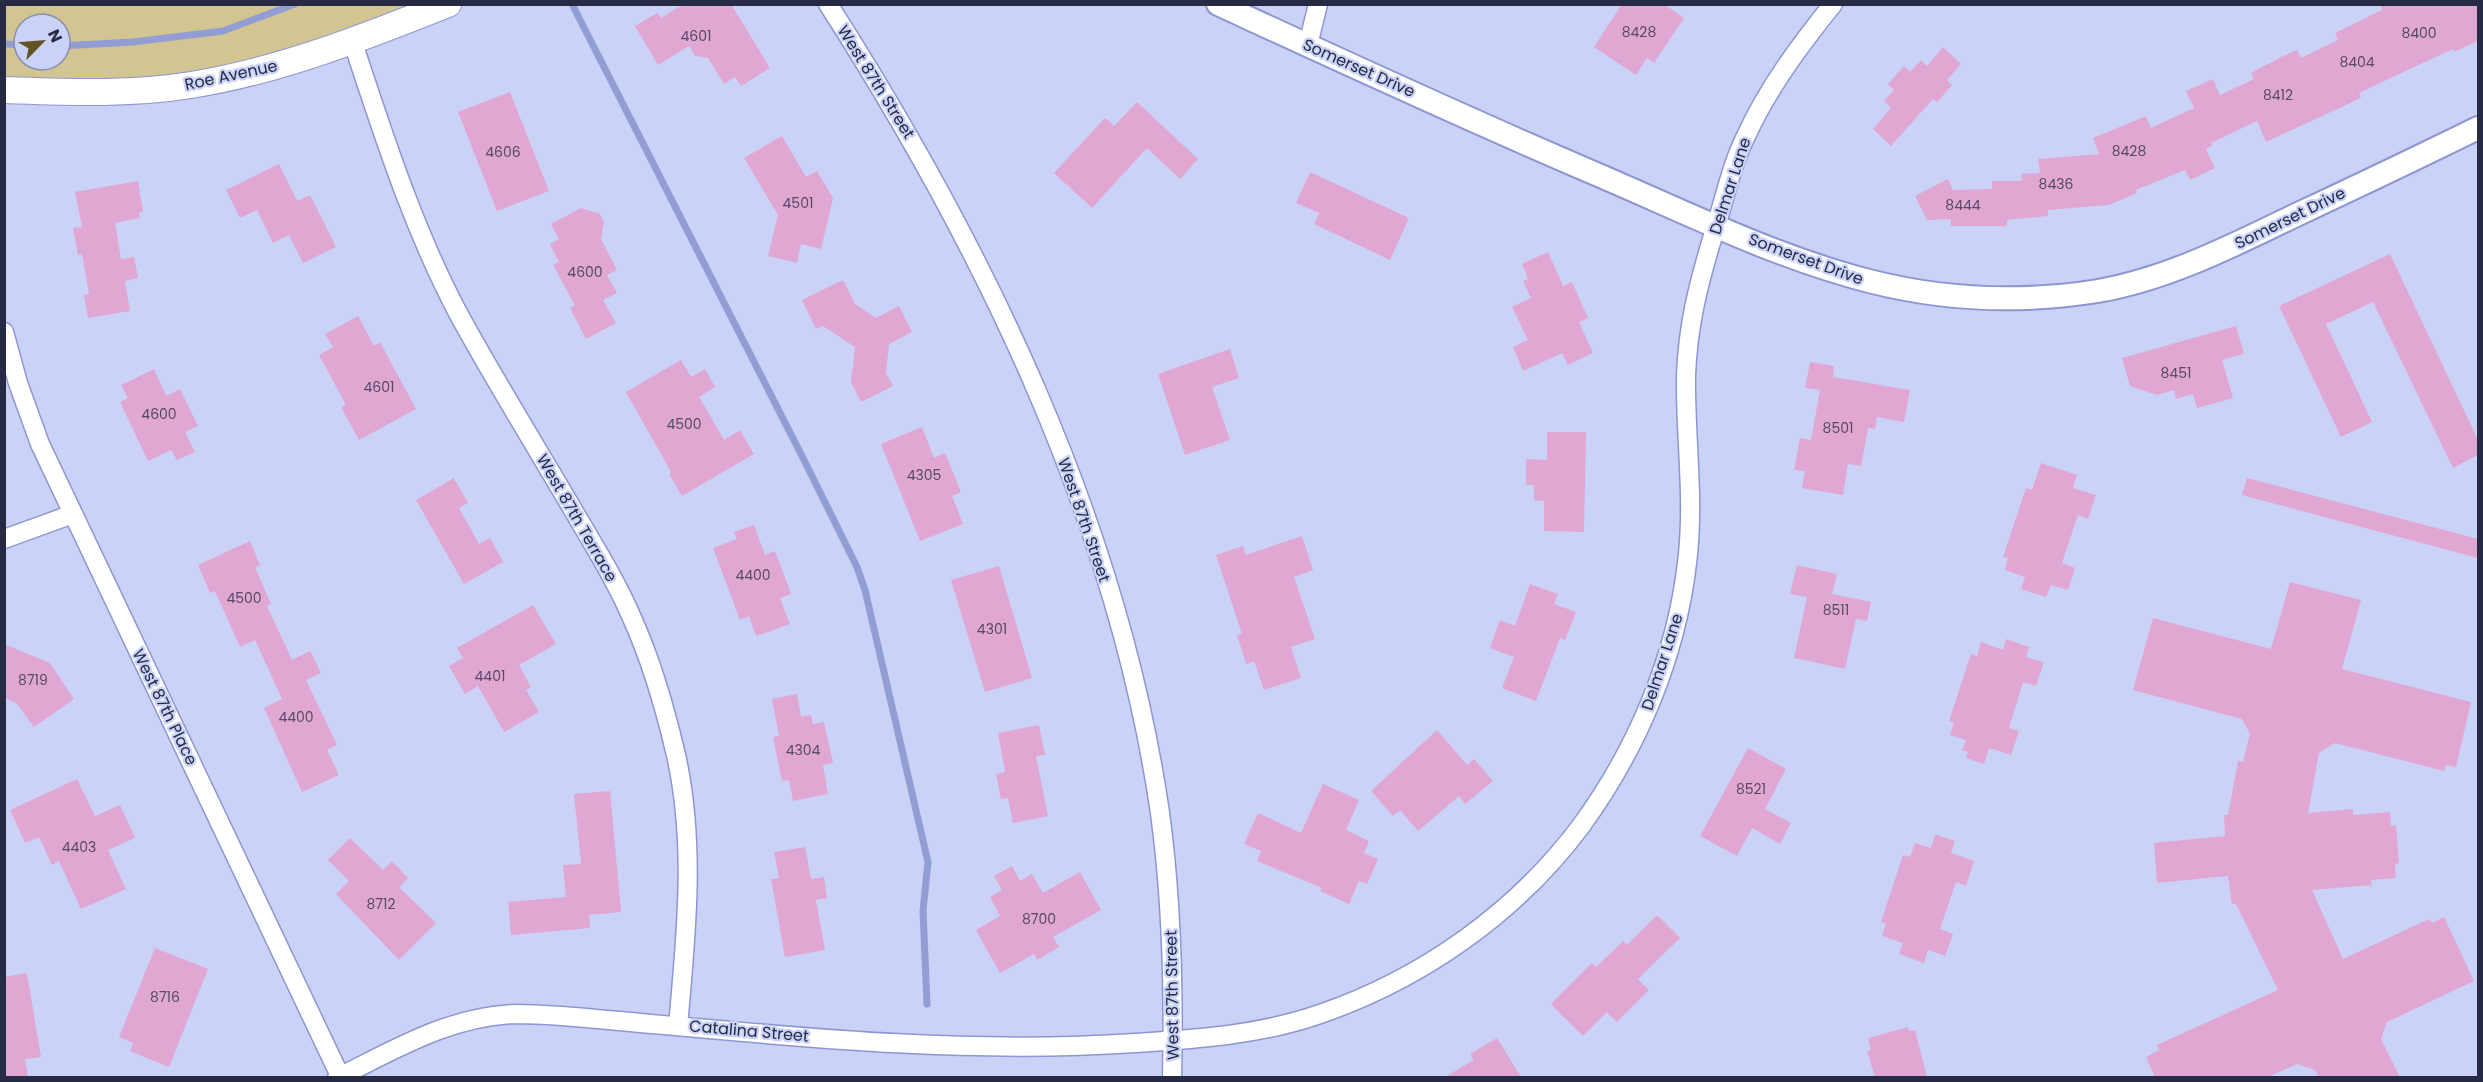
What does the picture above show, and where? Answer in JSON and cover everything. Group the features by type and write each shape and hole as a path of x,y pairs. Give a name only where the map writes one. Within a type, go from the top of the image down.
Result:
{"main road":[{"name":"Roe Avenue","path":"4,90 84,93 191,85 264,70 448,4"}],"street":[{"name":"Somerset Drive","path":"1218,4 1525,144 1717,226 1812,264 1870,281 1934,294 1999,299 2050,297 2101,290 2160,275 2222,251 2478,128"},
{"path":"1308,45 1318,4"},
{"name":"Delmar Lane","path":"1173,1041 1257,1031 1320,1014 1381,988 1428,964 1489,922 1535,880 1565,847 1600,799 1632,744 1658,685 1677,624 1688,561 1690,510 1686,370 1693,303 1743,140 1768,93 1790,59 1833,4"},
{"name":"West 87th Street","path":"832,7 925,162 972,250 1028,373 1086,522 1116,615 1138,696 1160,812 1169,891 1174,982 1172,1077"},
{"name":"West 87th Terrace","path":"352,40 405,196 432,261 459,314 591,541 632,617 655,676 676,756 688,861 687,930 678,1026"},
{"name":"West 87th Place","path":"4,332 18,383 40,444 339,1077"},
{"path":"4,539 73,514"},
{"name":"Catalina Street","path":"339,1077 423,1035 453,1025 515,1014 941,1047 1030,1048 1173,1041"}],"shaded area":[{"path":"5,5 448,5 264,70 5,90"}],"building":[{"path":"684,4 731,4 770,68 741,86 735,77 724,84 708,58 695,56 689,46 658,65 635,26 657,13 661,18"},
{"path":"1622,4 1664,4 1684,18 1654,63 1647,58 1636,75 1594,47"},
{"path":"2380,4 2478,4 2478,41 2454,52 2453,49 2359,93 2361,98 2266,142 2257,121 2211,143 2212,146 2206,149 2215,168 2190,180 2185,170 2136,190 2137,193 2109,205 2048,210 2048,216 2007,220 2007,226 1951,226 1951,219 1927,220 1915,196 1948,179 1953,190 1992,189 1992,181 2022,181 2021,174 2040,173 2038,159 2099,154 2093,138 2146,116 2151,128 2194,108 2186,91 2213,79 2220,95 2254,79 2251,73 2281,57 2297,50 2301,58 2338,40 2335,33 2382,10"},
{"path":"1943,47 1961,64 1947,80 1952,85 1937,102 1933,99 1891,146 1873,129 1891,108 1884,101 1894,90 1888,84 1904,66 1910,72 1921,60 1927,66"},
{"path":"510,92 549,191 497,211 458,112"},
{"path":"1137,102 1198,159 1180,179 1147,148 1092,208 1054,173 1105,118 1114,126"},
{"path":"782,136 806,177 817,171 833,198 821,249 801,244 797,263 768,256 778,215 744,158"},
{"path":"279,164 297,201 310,195 336,247 303,263 289,235 273,243 257,210 240,218 226,190"},
{"path":"1310,172 1409,218 1390,260 1314,224 1319,213 1296,203"},
{"path":"138,181 143,212 139,213 140,218 115,223 121,259 134,257 138,278 125,281 130,311 88,318 84,295 89,294 82,254 78,255 73,228 82,227 75,192"},
{"path":"581,208 600,214 604,222 601,239 617,270 607,275 617,293 603,300 616,323 586,339 570,308 575,305 553,265 559,262 550,244 559,239 551,224"},
{"path":"1548,252 1563,286 1572,282 1588,318 1579,322 1593,353 1568,365 1562,353 1523,371 1513,347 1528,340 1512,307 1531,298 1523,281 1528,279 1522,264"},
{"path":"2390,254 2478,440 2478,455 2453,468 2373,302 2326,324 2372,422 2341,437 2279,306"},
{"path":"843,280 855,304 876,318 899,306 912,332 889,344 886,373 893,386 861,402 851,382 855,347 823,326 816,329 802,300"},
{"path":"358,316 374,346 380,342 416,409 359,440 341,407 346,405 319,355 333,347 325,334"},
{"path":"2236,326 2244,354 2222,360 2233,398 2197,408 2193,394 2176,399 2174,390 2157,395 2130,386 2122,358"},
{"path":"1230,349 1239,378 1212,387 1230,440 1185,455 1158,374"},
{"path":"681,360 691,377 705,369 715,387 699,397 724,440 740,430 754,454 682,496 626,392"},
{"path":"1810,362 1834,366 1833,377 1910,390 1904,422 1877,417 1875,429 1868,428 1861,466 1848,464 1843,495 1802,488 1805,471 1794,470 1800,438 1811,440 1820,390 1805,388"},
{"path":"154,369 166,396 180,389 198,426 185,432 195,452 177,460 171,450 148,461 120,402 128,398 121,385"},
{"path":"922,427 934,458 945,453 961,492 952,496 963,524 920,541 881,444"},
{"path":"1547,432 1586,432 1584,532 1544,531 1544,501 1534,500 1534,485 1526,485 1526,459 1547,460"},
{"path":"2041,463 2077,475 2073,488 2096,495 2088,519 2078,515 2062,563 2075,568 2068,590 2051,585 2046,597 2021,589 2025,577 2005,570 2008,558 2003,557 2026,488 2032,490"},
{"path":"454,478 468,503 459,508 479,544 490,538 503,562 464,584 416,500"},
{"path":"2247,478 2478,539 2478,558 2242,495"},
{"path":"754,525 765,555 775,551 791,594 780,598 790,624 756,636 749,616 740,620 713,548 737,539 734,532"},
{"path":"1302,536 1313,570 1294,577 1315,639 1291,647 1301,678 1264,690 1254,661 1246,664 1237,635 1242,634 1216,555 1243,546 1246,555"},
{"path":"250,541 260,565 255,567 271,604 267,606 292,660 310,651 321,673 306,680 337,745 327,750 339,775 302,792 264,708 282,699 255,640 240,647 215,591 210,593 198,565"},
{"path":"1797,565 1837,574 1832,594 1871,602 1867,621 1856,619 1845,669 1794,658 1807,597 1790,594"},
{"path":"999,566 1032,678 985,692 951,580"},
{"path":"2290,582 2361,600 2342,669 2471,702 2456,767 2446,765 2444,771 2335,743 2319,753 2308,813 2353,809 2353,815 2390,812 2391,826 2396,825 2399,863 2395,864 2396,878 2371,880 2372,885 2312,890 2343,959 2429,919 2432,923 2444,917 2474,981 2387,1022 2381,1039 2400,1077 2319,1077 2315,1070 2297,1064 2268,1077 2155,1077 2146,1057 2159,1050 2157,1045 2278,990 2236,904 2232,904 2228,876 2157,883 2154,843 2225,836 2224,815 2228,815 2238,761 2243,762 2250,734 2242,719 2133,690 2153,618 2271,649"},
{"path":"1530,584 1558,594 1554,604 1576,612 1565,640 1560,638 1536,701 1502,688 1514,657 1490,648 1500,620 1515,626"},
{"path":"533,605 556,644 519,665 531,687 526,690 539,712 504,732 478,686 465,694 449,666 463,658 457,648"},
{"path":"2006,639 2029,647 2026,657 2044,662 2036,686 2023,682 2009,728 2019,731 2011,755 1989,748 1984,764 1966,758 1968,752 1962,750 1966,740 1950,735 1954,723 1949,721 1971,654 1977,656 1981,642 2003,650"},
{"path":"4,644 50,663 74,699 34,727 17,704 4,697"},
{"path":"797,694 801,717 811,715 813,724 824,722 833,763 823,765 828,794 793,801 789,780 782,781 773,737 779,736 772,699"},
{"path":"1039,725 1045,755 1036,756 1048,816 1013,823 1008,798 1001,799 996,774 1005,772 998,733"},
{"path":"1437,730 1467,765 1474,759 1493,781 1465,804 1459,796 1418,831 1400,810 1393,816 1371,791"},
{"path":"1748,748 1786,769 1765,809 1791,823 1780,844 1752,828 1737,856 1700,836"},
{"path":"77,779 95,816 120,805 135,838 108,850 126,889 81,909 59,861 52,865 39,837 25,843 10,810"},
{"path":"1323,784 1359,800 1346,830 1369,841 1364,853 1378,859 1367,884 1359,881 1349,904 1320,891 1322,888 1257,861 1261,851 1244,844 1258,813 1301,833"},
{"path":"610,791 621,912 589,915 590,928 511,935 508,902 566,897 563,865 581,864 574,794"},
{"path":"1935,834 1955,841 1951,853 1974,861 1966,886 1956,882 1940,929 1953,934 1945,956 1928,950 1924,963 1899,954 1903,943 1882,936 1886,924 1881,922 1903,855 1910,857 1915,843 1931,848"},
{"path":"350,838 383,870 392,861 408,878 399,887 436,923 399,960 336,894 349,881 328,860"},
{"path":"805,847 811,879 824,877 827,898 816,900 825,950 785,957 771,879 779,878 774,852"},
{"path":"1012,866 1020,881 1032,874 1043,893 1080,872 1101,910 1053,937 1059,947 1037,960 1034,954 1000,973 976,930 1000,916 990,897 1002,890 994,876"},
{"path":"1657,915 1680,938 1638,979 1649,990 1617,1022 1607,1012 1583,1036 1551,1004 1592,963 1596,967 1623,941 1627,945"},
{"path":"155,948 208,969 169,1067 130,1051 133,1043 119,1037"},
{"path":"27,973 41,1057 25,1059 28,1077 4,1077 4,977"},
{"path":"1908,1027 1909,1031 1915,1030 1927,1077 1875,1077 1867,1051 1871,1050 1868,1038"},
{"path":"1497,1038 1521,1077 1445,1077 1474,1060 1470,1054"}],"waterway":[{"path":"72,45 133,42 223,31 295,4"},
{"path":"572,4 857,567 865,590 928,862 923,911 927,1004"},
{"path":"4,44 12,44"}]}
